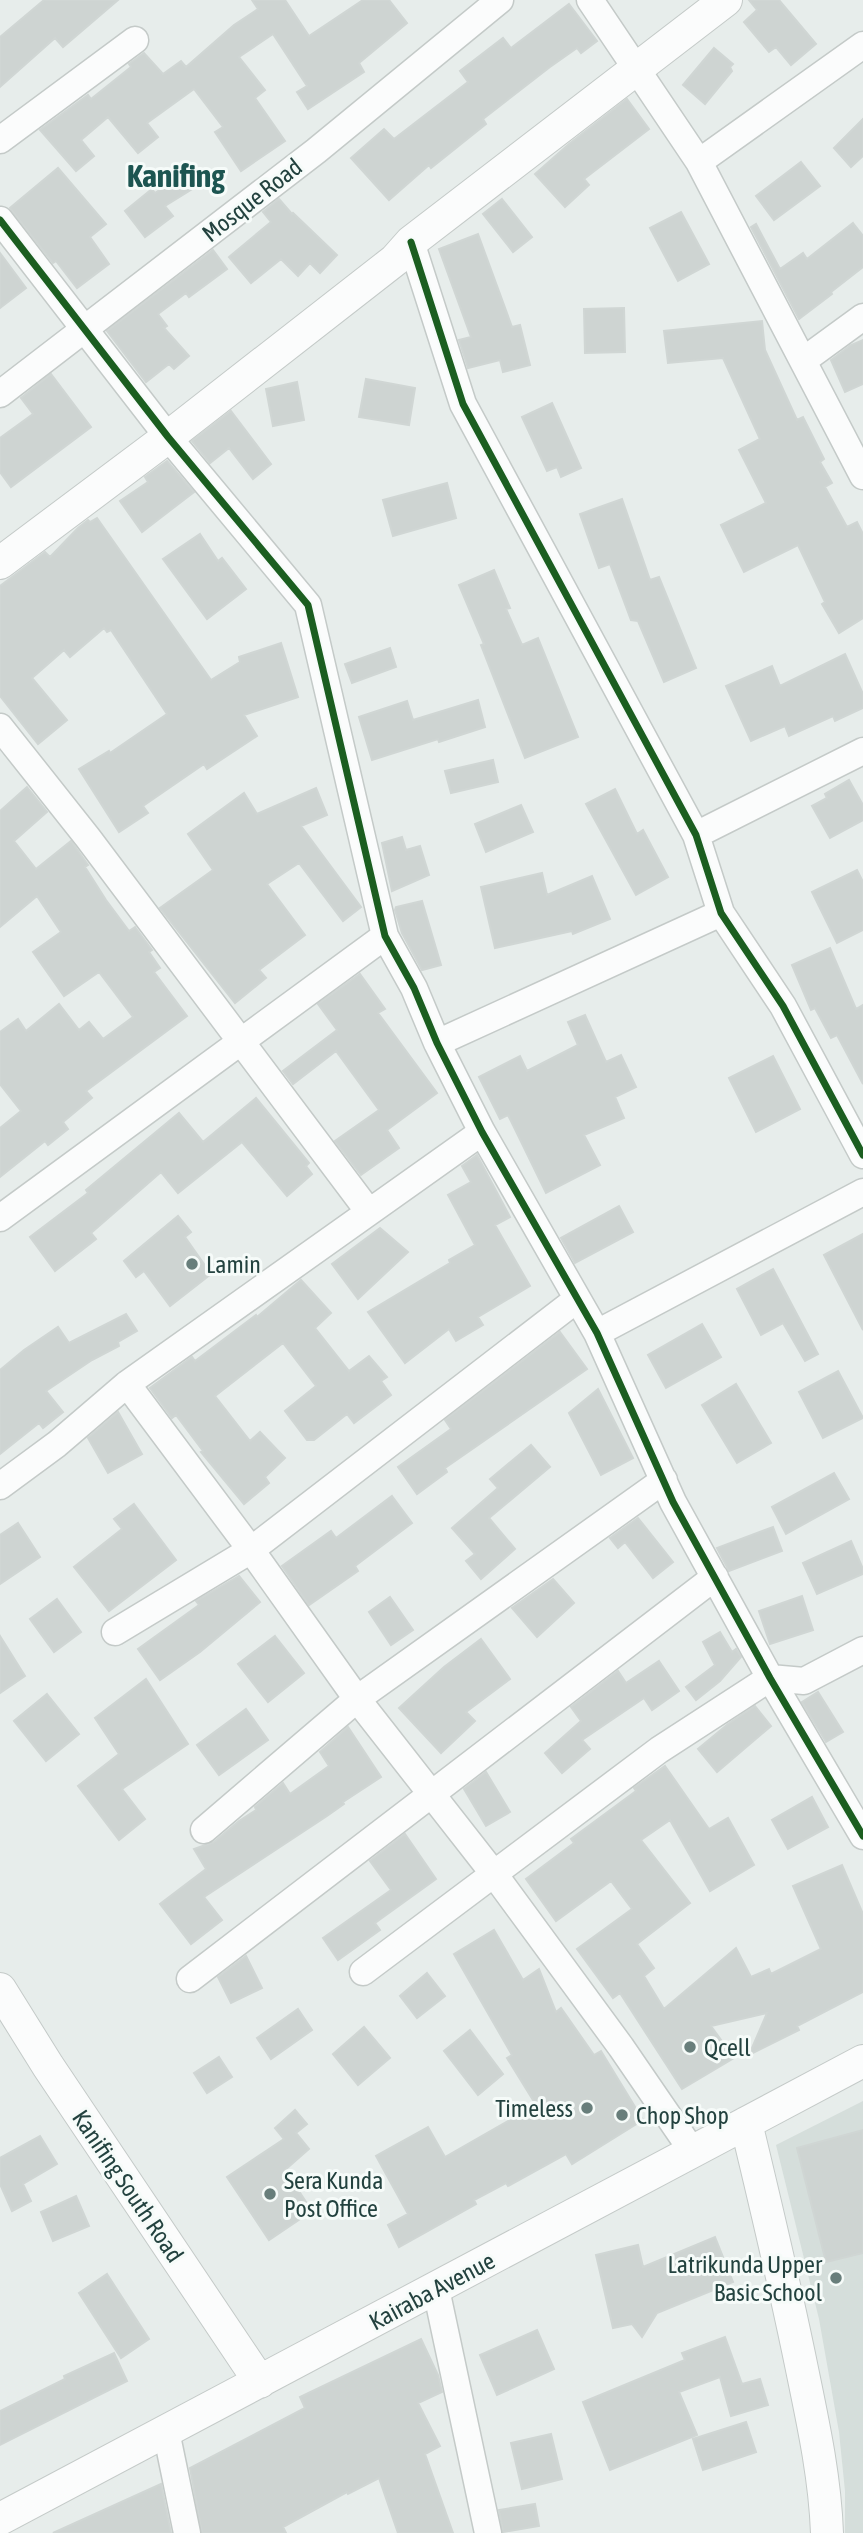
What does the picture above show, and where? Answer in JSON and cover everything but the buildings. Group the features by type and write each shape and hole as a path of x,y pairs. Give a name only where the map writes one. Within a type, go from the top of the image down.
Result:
{"street":[{"name":"Mosque Road","path":"0,394 316,151 500,0"},
{"path":"590,0 699,162 863,476"},
{"path":"0,563 168,437 395,260 411,242 726,0"},
{"path":"0,140 135,40"},
{"path":"699,162 863,46"},
{"path":"0,220 168,437 308,605 385,936 414,988 437,1043 482,1132 597,1333 673,1502 863,1836"},
{"path":"411,242 463,404 696,835 721,913 783,1006 863,1155"},
{"path":"804,360 863,317"},
{"path":"0,727 88,838 369,1212"},
{"path":"696,835 863,751"},
{"path":"437,1043 721,913"},
{"path":"0,1218 385,936"},
{"path":"0,1486 57,1444 127,1384 482,1132"},
{"path":"597,1333 863,1192"},
{"path":"115,1632 251,1550 576,1300"},
{"path":"127,1384 251,1550 357,1699 494,1874 621,2047 693,2152"},
{"path":"204,1830 357,1699 664,1480"},
{"path":"190,1979 715,1577"},
{"path":"363,1972 659,1750 771,1678 804,1681 863,1650"},
{"name":"Kanifing South Road","path":"0,1989 48,2066 260,2382"},
{"name":"Kairaba Avenue","path":"0,2519 863,2061"},
{"path":"746,2123 785,2281 823,2475 827,2533"},
{"path":"436,2289 488,2533"},
{"path":"166,2431 187,2533"}],"shaded area":[{"name":"Latrikunda Upper Basic School","path":"863,2101 863,2533 845,2533 845,2491 839,2432 819,2319 776,2145"}],"cycle path":[{"path":"0,220 168,437 308,605 385,936 414,988 437,1043 482,1132 597,1333 673,1502 770,1678 863,1836"},
{"path":"411,242 463,404 696,835 721,913 783,1006 863,1155"}],"place":[{"name":"Lamin","path":"192,1264"},
{"name":"Qcell","path":"690,2047"},
{"name":"Timeless","path":"587,2108"},
{"name":"Chop Shop","path":"622,2115"},
{"name":"Sera Kunda Post Office","path":"270,2194"},
{"name":"Latrikunda Upper Basic School","path":"836,2278"}],"district":[{"name":"Kanifing","path":"176,175"}]}
